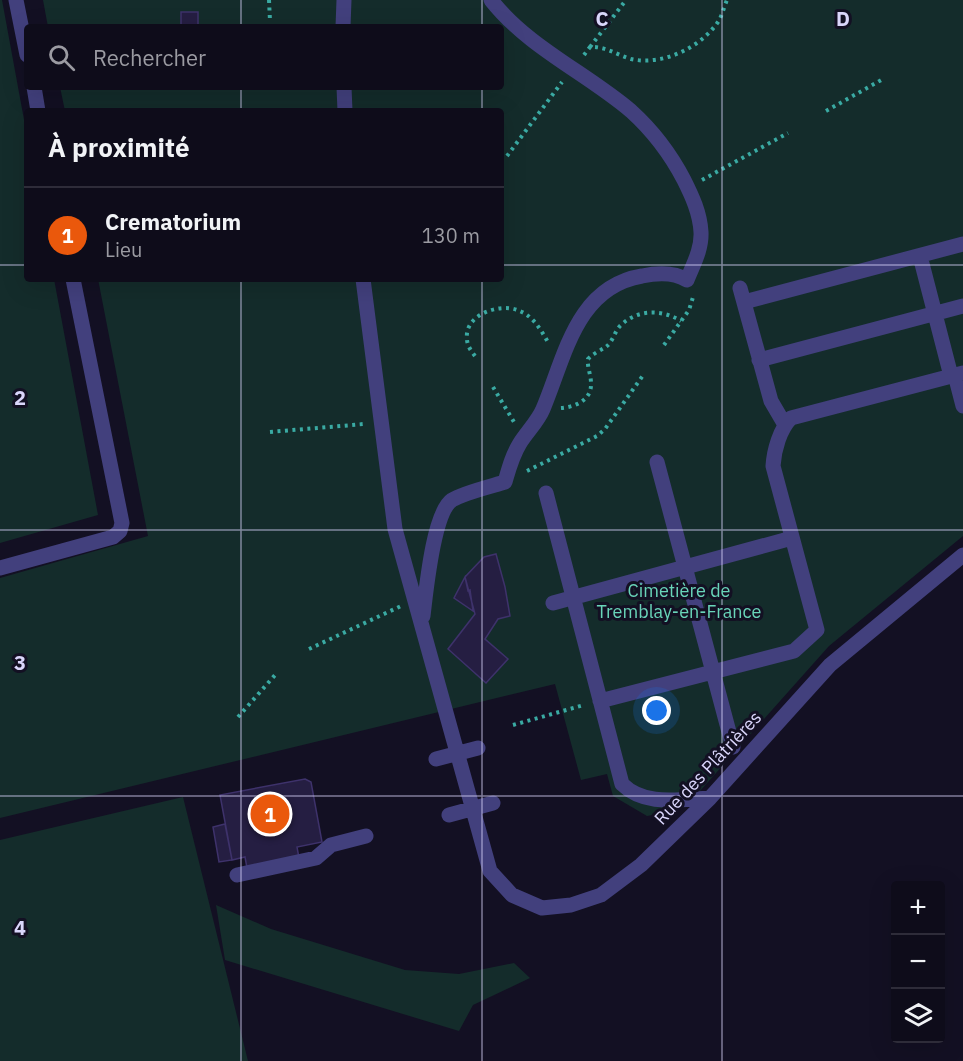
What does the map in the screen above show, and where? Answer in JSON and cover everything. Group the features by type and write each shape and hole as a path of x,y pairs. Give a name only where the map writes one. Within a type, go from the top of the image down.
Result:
{"lane":[{"path":"16,0 24,40"},
{"path":"343,24 344,0"},
{"path":"422,623 430,560 445,507 453,500 505,482 513,455 544,406 576,326 592,303 609,286 626,278 652,274 674,275 687,280 698,252 701,233 695,202 680,172 660,143 631,112 536,44 491,0"},
{"path":"34,90 38,108"},
{"path":"344,90 345,108"},
{"path":"785,424 771,401 742,295 920,256 963,244"},
{"path":"920,256 935,314 956,375 963,406"},
{"path":"0,568 114,537 120,531 123,523 74,282"},
{"name":"Rue des Plâtrières","path":"363,282 395,529 490,871 512,895 542,908 572,905 601,895 641,865 710,798 830,665 963,555"},
{"path":"759,360 963,306"},
{"path":"600,701 794,651 817,630 773,466 785,424 791,418 956,375"},
{"path":"657,462 733,747"},
{"path":"546,493 622,784 645,799 710,798"},
{"path":"553,603 792,538"},
{"path":"435,759 478,748"},
{"path":"449,815 493,803"},
{"path":"237,875 316,858 331,845 366,836"}],"path":[{"path":"269,0 270,21"},
{"path":"507,156 626,0"},
{"path":"591,47 599,46 631,59 661,60 679,53 710,31 719,21 727,0"},
{"path":"826,111 883,79"},
{"path":"688,187 788,133"},
{"path":"664,345 689,310 694,296 693,289 687,280"},
{"path":"475,356 467,341 470,325 475,319 496,308 505,307 523,313 538,325 560,362"},
{"path":"544,406 571,408 587,397 591,390 588,359 596,351 607,346 615,332 629,319 655,312 673,316 681,321"},
{"path":"505,482 597,436 605,429 644,374"},
{"path":"493,387 524,438"},
{"path":"270,432 380,423"},
{"path":"309,649 415,599"},
{"path":"238,717 276,674"},
{"path":"513,725 600,701"}],"green space":[{"path":"0,0 2,0 24,120 24,282 55,282 98,515 0,543"},
{"name":"Cimetière de Tremblay-en-France","path":"43,0 963,0 963,536 829,646 700,791 687,792 687,804 680,810 647,816 613,796 607,774 581,780 555,684 0,818 0,578 148,536 99,282 504,282 504,108 64,108 61,90 504,90 504,24 47,24"},
{"path":"183,797 248,1061 0,1061 0,840"},
{"path":"216,905 271,929 405,970 459,974 514,963 530,978 473,1005 459,1031 225,960"}],"building":[{"path":"181,12 198,12 198,24 181,24"},
{"path":"496,554 510,616 498,619 485,639 508,659 486,683 448,649 475,614 465,577 484,557"},
{"path":"465,577 468,591 470,590 473,611 454,598"},
{"path":"305,779 311,782 322,842 297,847 299,858 247,868 245,857 232,860 220,795"},
{"path":"225,824 232,860 219,862 213,827"}],"place":[{"name":"Crematorium","path":"270,814"}]}
